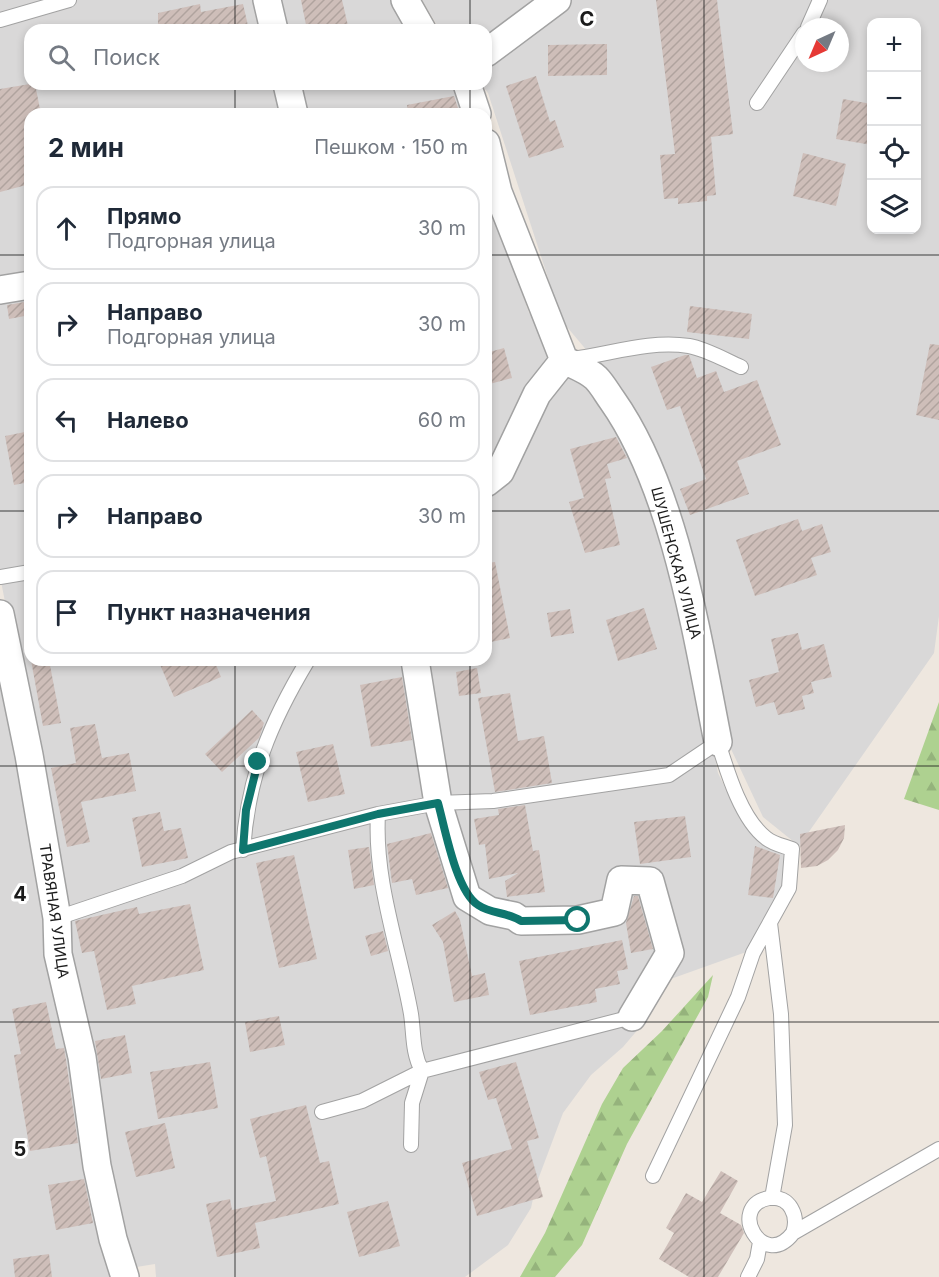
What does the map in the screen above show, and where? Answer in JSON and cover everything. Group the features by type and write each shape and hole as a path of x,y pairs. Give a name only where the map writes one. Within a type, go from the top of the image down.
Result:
{"street":[{"path":"267,0 273,24"},
{"path":"405,0 419,24"},
{"path":"492,49 557,0"},
{"path":"288,90 293,108"},
{"path":"469,90 475,108"},
{"path":"492,193 564,360 537,394 525,424 500,472 492,478"},
{"path":"0,290 24,286"},
{"name":"ШУШЕНСКАЯ УЛИЦА","path":"564,360 596,377 629,424 651,473 673,542 698,644 718,742"},
{"name":"ТРАВЯНАЯ УЛИЦА","path":"0,614 29,755 57,918 58,954 82,1057 97,1166 113,1239 125,1277"},
{"path":"415,666 438,803 467,897 490,911 514,916 521,921 578,920 614,912 621,880 650,881 670,953 632,1017"}],"lane":[{"path":"0,20 69,0"},
{"path":"814,18 820,0"},
{"path":"757,103 795,46"},
{"path":"564,360 606,355 628,347 690,346 741,367"},
{"path":"0,577 24,573"},
{"path":"243,850 246,810 261,753 285,699 304,666"},
{"path":"57,918 182,876 231,852 378,814 438,803 493,801 669,775 718,742 728,774 750,820 767,839 792,849 789,888 753,953 738,997 653,1176"},
{"path":"378,814 377,857 411,1016 415,1057 422,1071 412,1103 411,1145"},
{"path":"770,923 782,1014 785,1125 772,1198"},
{"path":"322,1112 362,1101 422,1071 632,1017"},
{"path":"793,1233 796,1217 788,1203 772,1198 757,1203 750,1216 751,1231 760,1242 767,1245 782,1243 793,1233 939,1149"},
{"path":"748,1277 757,1259 760,1242"}],"shaded area":[{"path":"0,0 395,0 405,24 24,24 24,90 459,90 466,108 24,108 24,666 492,666 492,207 529,313 583,373 639,456 688,624 718,773 734,806 748,825 790,851 786,887 749,951 665,981 646,1020 623,1047 591,1075 563,1113 536,1185 531,1208 508,1245 465,1277 156,1277 155,1264 124,1269 71,943 0,576"},
{"path":"422,0 939,0 939,616 934,653 799,846 763,817 724,734 711,635 662,472 620,390 562,321 486,90 492,90 492,24 436,24"},
{"path":"0,663 118,1277 0,1277"}],"green space":[{"path":"939,702 939,810 904,799"},
{"path":"713,975 708,997 627,1144 582,1245 555,1277 520,1277 545,1233 602,1104 623,1068 662,1031"}],"building":[{"path":"301,0 342,0 348,24 306,24"},
{"path":"656,0 717,0 733,134 711,137 716,195 707,196 707,201 678,204 678,198 664,199 660,155 675,154"},
{"path":"200,4 201,12 243,4 248,24 158,24 158,13"},
{"path":"607,44 607,75 548,76 548,45"},
{"path":"536,76 550,122 555,120 564,147 529,158 506,86"},
{"path":"24,85 24,90 36,90 40,108 24,108 24,186 0,192 0,89"},
{"path":"454,96 458,108 407,108 407,105"},
{"path":"843,99 867,103 867,144 836,139"},
{"path":"803,153 846,164 836,206 793,196"},
{"path":"24,302 24,316 9,319 7,305"},
{"path":"690,306 752,314 749,339 687,332"},
{"path":"930,344 939,345 939,420 916,415"},
{"path":"504,348 512,378 492,383 492,351"},
{"path":"689,355 697,378 716,371 724,392 757,380 781,445 737,461 749,494 690,515 680,489 706,479 680,406 667,410 651,367"},
{"path":"24,432 24,483 14,485 5,436"},
{"path":"616,437 627,458 607,464 611,478 605,479 620,545 585,553 569,502 584,498 570,449"},
{"path":"798,519 802,531 822,524 831,552 811,558 817,575 755,596 736,540"},
{"path":"492,562 495,562 510,638 492,642"},
{"path":"644,608 657,649 618,661 606,620"},
{"path":"570,609 574,633 551,637 547,613"},
{"path":"798,633 802,650 824,644 832,677 811,682 814,693 802,696 805,709 778,715 774,702 756,707 749,680 779,672 771,639"},
{"path":"32,666 50,666 61,723 43,726"},
{"path":"161,666 216,666 221,677 174,697"},
{"path":"477,668 481,693 459,696 456,672"},
{"path":"402,677 412,740 371,747 360,685"},
{"path":"510,693 518,741 544,736 552,783 495,792 478,698"},
{"path":"252,710 264,723 259,738 222,772 205,754"},
{"path":"95,724 102,758 129,753 136,791 81,802 90,842 67,847 51,768 76,763 70,728"},
{"path":"333,744 345,794 308,802 296,752"},
{"path":"525,805 533,851 539,850 545,892 507,897 505,881 518,873 489,879 485,844 479,845 474,819 499,815 498,809"},
{"path":"160,812 164,831 181,828 188,858 142,867 132,818"},
{"path":"685,816 691,857 640,864 634,822"},
{"path":"845,825 844,838 838,850 828,860 817,866 801,868 800,834"},
{"path":"431,833 448,888 416,895 412,879 392,883 387,844"},
{"path":"755,846 780,855 773,898 748,895"},
{"path":"369,847 374,885 354,889 348,850"},
{"path":"294,855 317,959 279,968 256,863"},
{"path":"634,896 638,896 653,949 631,953 626,923"},
{"path":"190,904 204,970 132,986 136,1004 107,1010 94,951 82,953 75,921 137,907 139,914"},
{"path":"455,911 460,920 472,976 485,973 489,995 454,1002 443,942 432,925"},
{"path":"383,931 388,951 371,956 365,936"},
{"path":"622,940 628,969 617,971 620,984 595,989 597,1002 530,1015 519,961"},
{"path":"46,1002 56,1049 64,1048 78,1143 30,1151 14,1055 21,1054 12,1009"},
{"path":"279,1016 285,1045 250,1052 245,1022"},
{"path":"125,1035 132,1073 101,1079 95,1041"},
{"path":"210,1062 218,1108 158,1119 150,1072"},
{"path":"516,1062 539,1138 527,1141 543,1197 477,1216 462,1163 512,1149 496,1098 488,1100 479,1072"},
{"path":"306,1105 320,1163 329,1161 339,1204 255,1223 260,1248 217,1257 206,1204 230,1199 232,1210 276,1201 266,1156 260,1158 250,1119"},
{"path":"165,1123 175,1168 136,1177 125,1132"},
{"path":"721,1171 738,1181 720,1213 741,1225 744,1233 718,1277 689,1277 659,1259 674,1233 666,1228 686,1193 702,1202"},
{"path":"84,1179 93,1223 56,1230 48,1185"},
{"path":"388,1201 400,1246 359,1257 347,1212"},
{"path":"49,1254 52,1277 15,1277 13,1259"}],"route":[{"path":"258,762 246,810 243,850 378,814 438,803 467,897 490,911 514,916 521,921 578,920"}]}
